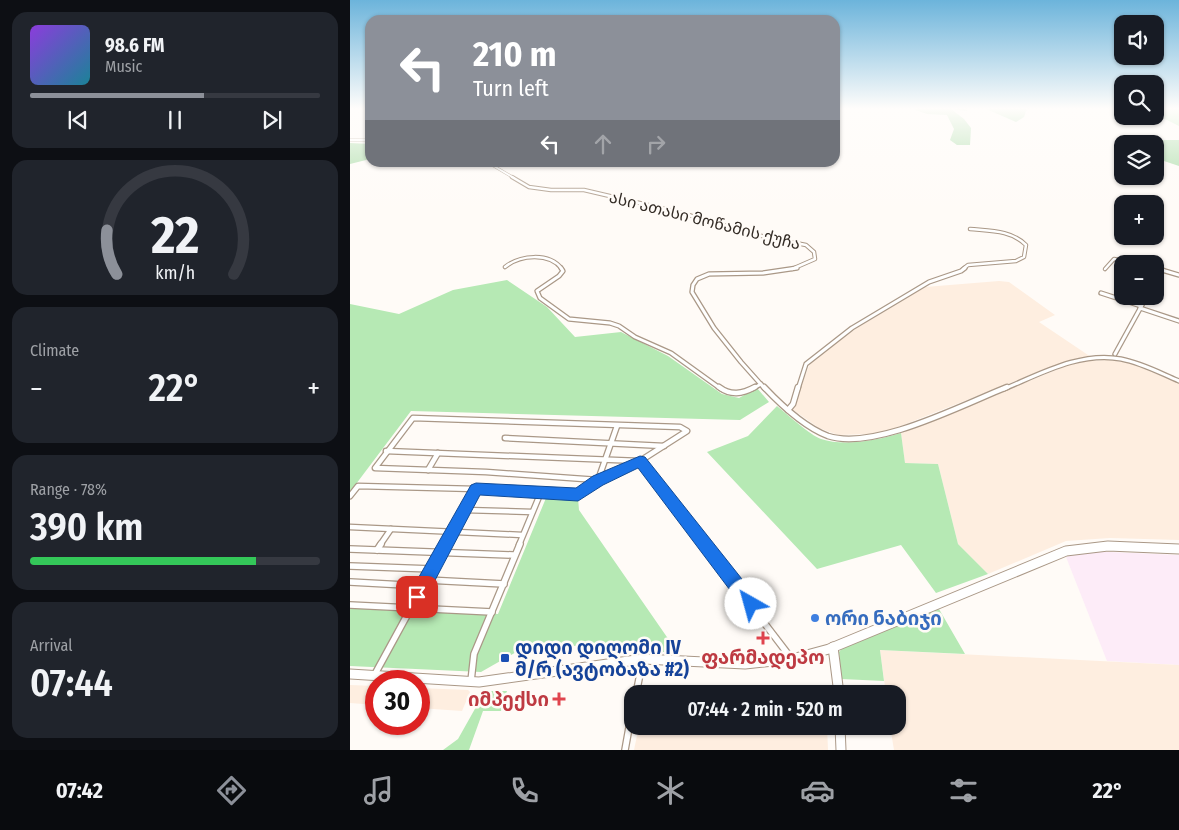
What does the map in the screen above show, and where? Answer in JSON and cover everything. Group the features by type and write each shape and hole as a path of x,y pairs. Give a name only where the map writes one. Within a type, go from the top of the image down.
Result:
{"main road":[{"path":"430,679 471,681 643,659 745,664 792,659 833,647 1066,551 1082,547 1113,546 1179,549"},
{"path":"833,647 838,685"},
{"path":"350,674 365,675"},
{"path":"840,735 841,750"}],"street":[{"name":"ასი ათასი მოწამის ქუჩა","path":"495,167 529,187 551,190 589,191 678,212 765,237 804,245 812,249 815,259 805,266 756,274 714,274 699,278 693,283 692,292 725,342 761,384 788,410 812,427 833,437 868,438 894,433 1064,364 1089,359 1116,358 1179,379"},
{"path":"788,410 793,404 806,364 852,328 929,282 961,271 968,265 1016,261 1024,257 1026,245 1022,240 1011,235 970,229"},
{"path":"506,267 511,262 520,259 549,258 558,264 563,271 560,276 537,291 540,298 570,319 610,323 619,326 635,337 672,353 726,392 736,395 761,384"},
{"path":"1105,269 1114,259"},
{"path":"1164,270 1179,275"},
{"path":"1101,293 1179,320"},
{"path":"1115,354 1141,307"},
{"path":"350,496 358,486 578,494 598,480 640,461 687,431 680,428 416,417 410,419 375,468 486,472 598,480"},
{"path":"598,480 617,426"},
{"path":"505,438 664,446"},
{"path":"386,451 640,461"},
{"path":"428,470 438,453"},
{"path":"640,461 792,659"},
{"path":"377,670 476,489"},
{"path":"471,681 474,654 504,584 513,555 541,492"},
{"path":"465,510 532,512"},
{"path":"350,527 522,535"},
{"path":"378,550 391,529"},
{"path":"350,549 513,555"},
{"path":"350,566 432,569"},
{"path":"426,580 504,584"},
{"path":"350,582 423,586"},
{"path":"350,605 492,612"},
{"path":"638,685 643,659"},
{"path":"625,750 628,735"}],"shaded area":[{"path":"999,281 1009,282 1055,315 1039,322 1091,357 1064,362 893,429 872,434 838,435 819,428 792,409 811,361 857,328 925,287"},
{"path":"1108,360 1130,363 1179,383 1179,540 1110,538 1066,541 988,574 958,544 938,464 905,463 901,433 1066,366 1087,361"},
{"path":"1086,551 1179,555 1179,665 1107,661 1066,557"},
{"path":"880,650 1179,665 1179,750 894,750 892,735 906,735 906,685 885,685"},
{"path":"350,685 365,686 365,704 350,703"},
{"path":"430,688 468,690 470,692 462,711 430,709"},
{"path":"637,735 827,735 828,750 634,750"}],"green space":[{"path":"350,143 365,144 365,160 350,164"},
{"path":"954,143 970,143 970,145 957,145"},
{"path":"1164,143 1179,143 1179,166 1164,161"},
{"path":"507,280 547,307 575,337 621,332 668,356 722,394 739,398 757,388 769,402 740,420 411,411 350,492 350,304 399,314 453,290"},
{"path":"777,406 811,433 821,439 830,441 861,442 901,433 905,463 938,464 958,544 988,574 936,593 901,545 817,569 707,452 748,436"},
{"path":"546,498 578,498 579,510 678,653 532,643 481,672 350,666 350,606 498,614"},
{"path":"939,609 965,654 880,650 884,681 841,679 839,652 844,646"},
{"path":"485,691 507,691 501,711 483,711 469,750 443,750 458,739"}],"place":[{"name":"ორი ნაბიჯი","path":"815,618"},
{"name":"ფარმადეპო","path":"763,638"},
{"name":"დიდი დიღომი IV მ/რ (ავტობაზა #2)","path":"505,658"},
{"name":"იმპექსი","path":"559,699"}],"route":[{"path":"417,597 476,489 578,494 584,492 598,480 640,461 751,604"}]}
